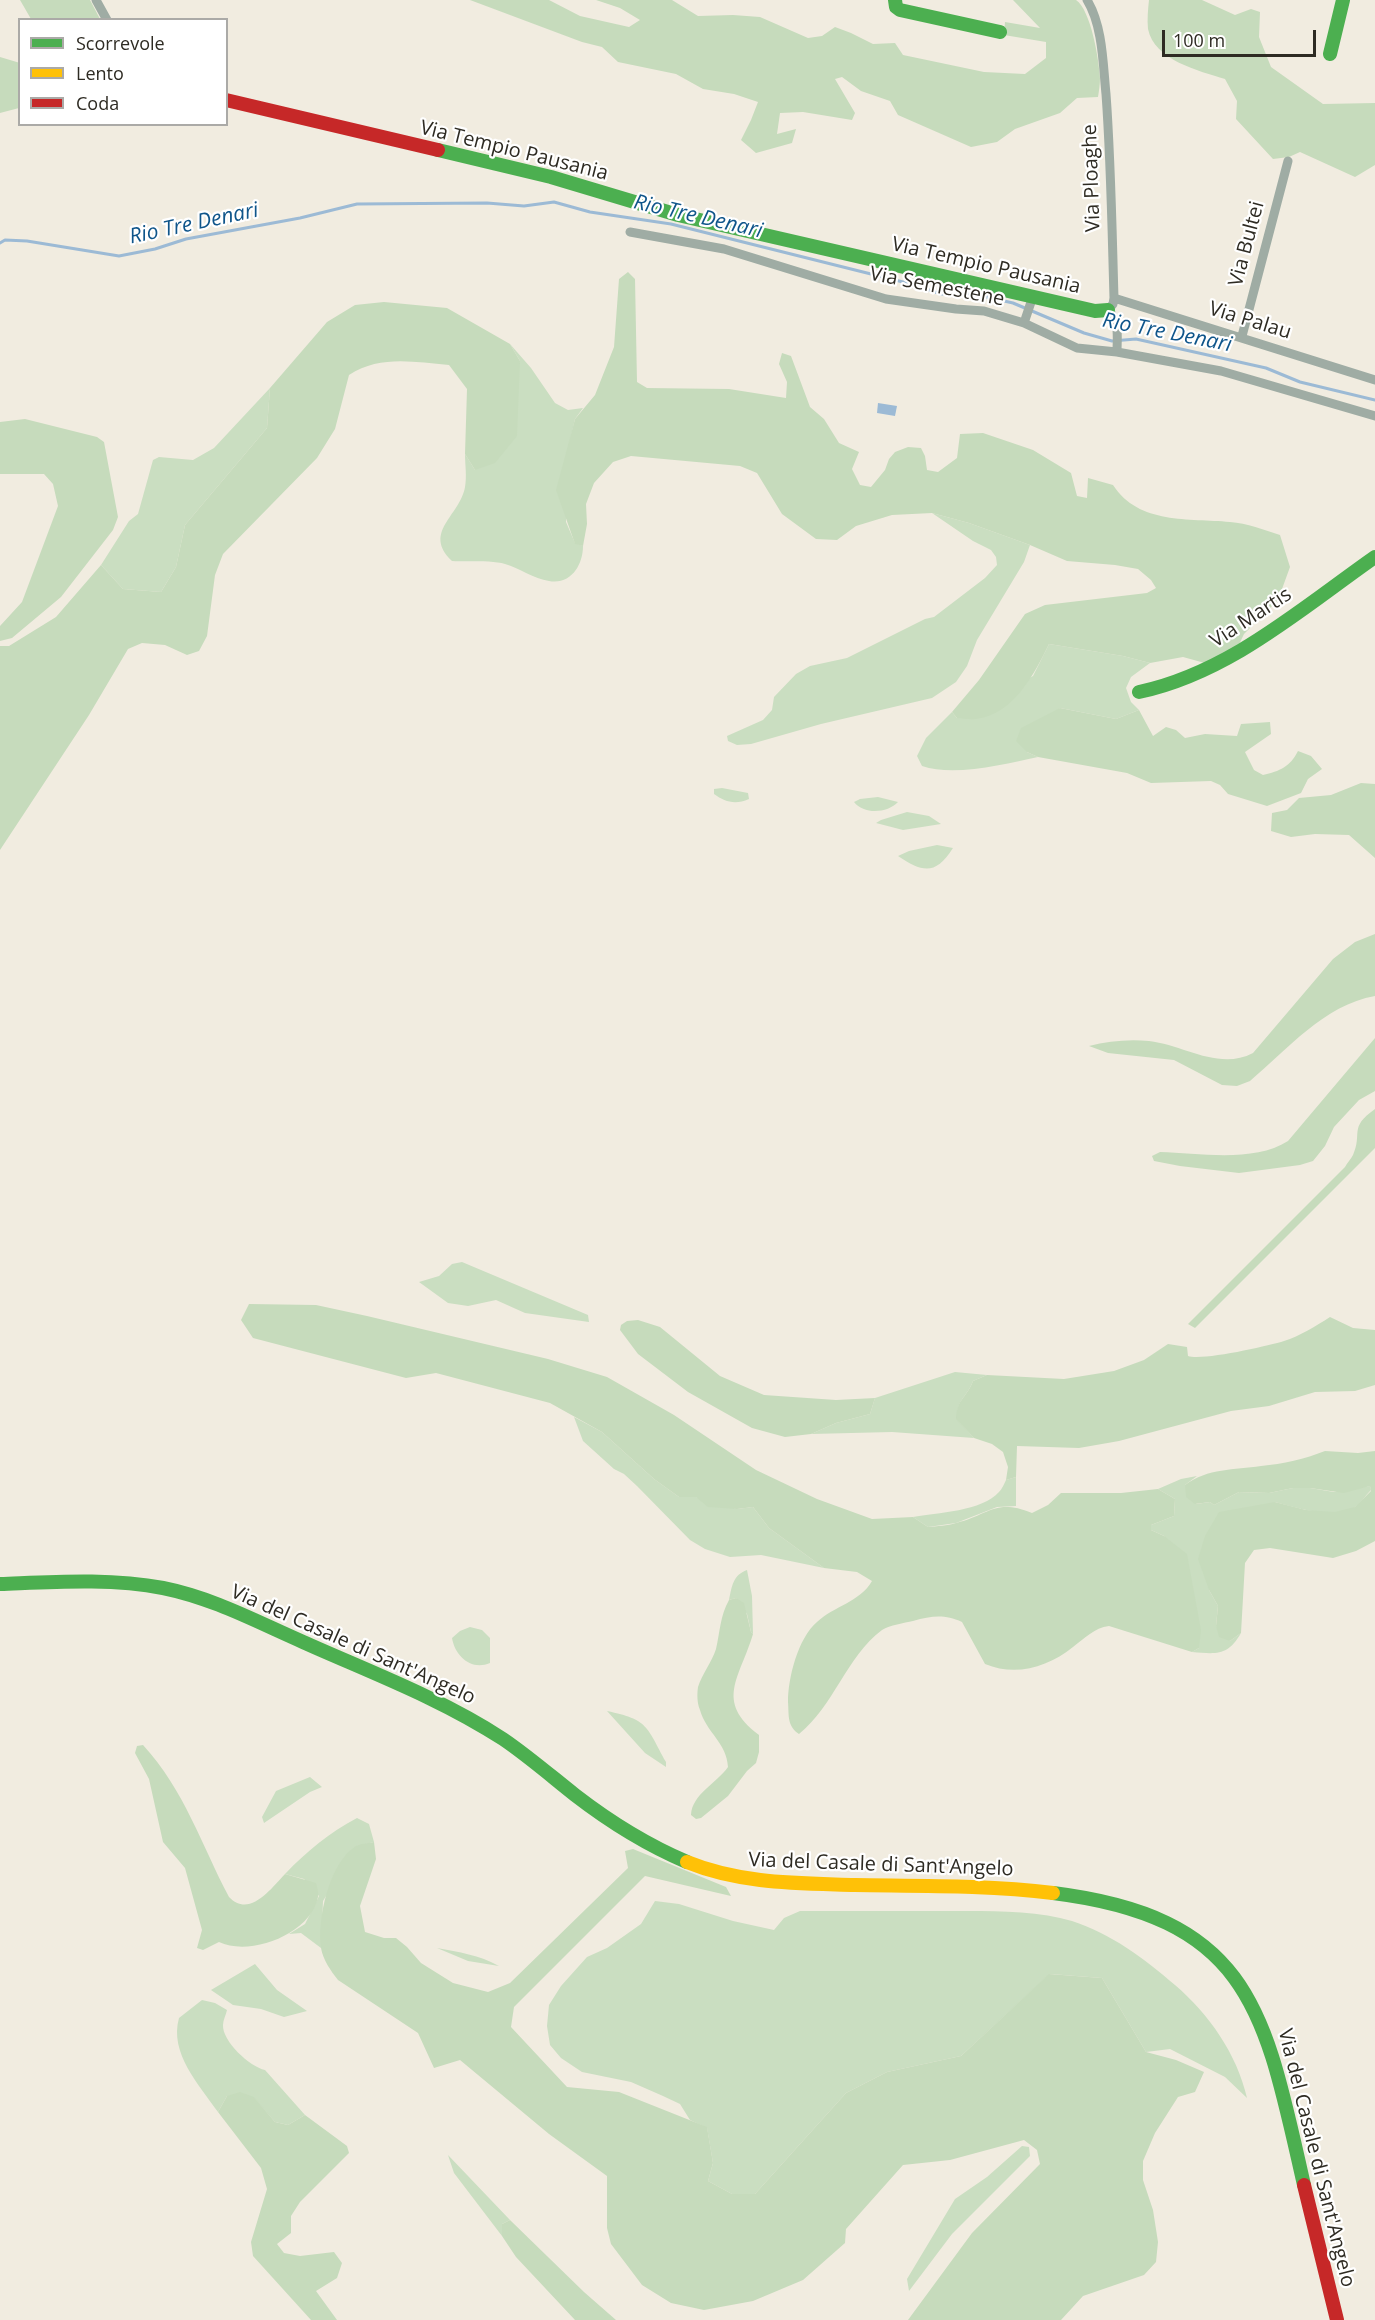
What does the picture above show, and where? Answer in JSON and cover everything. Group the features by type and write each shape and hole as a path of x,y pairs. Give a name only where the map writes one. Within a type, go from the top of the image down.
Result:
{"main road":[{"path":"895,0 896,7 900,10 1000,32"},
{"path":"1330,54 1343,0"},
{"name":"Via Tempio Pausania","path":"228,100 540,173 644,207 1095,311 1111,304"},
{"name":"Via Martis","path":"1139,692 1168,686 1237,654 1375,557"},
{"name":"Via del Casale di Sant'Angelo","path":"0,1584 85,1581 135,1583 181,1592 222,1606 419,1693 464,1716 499,1737 635,1837 673,1858 707,1871 745,1880 778,1883 980,1887 1045,1892 1122,1908 1185,1934 1208,1949 1229,1968 1250,2000 1266,2036 1279,2077 1317,2244 1338,2320"}],"street":[{"path":"96,0 106,18"},
{"name":"Via Ploaghe","path":"1087,0 1096,24 1105,82 1111,164 1111,304"},
{"name":"Via Bultei","path":"1242,336 1288,161"},
{"name":"Via Semestene","path":"630,232 724,249 885,299 984,311 1024,323 1077,348 1117,352 1221,371 1375,416"},
{"path":"1024,323 1033,296"},
{"path":"1111,304 1117,324 1117,352"},
{"name":"Via Palau","path":"1111,304 1242,336 1375,380"}],"green space":[{"path":"20,0 90,0 99,18 30,18"},
{"path":"470,0 549,0 580,16 629,27 640,20 620,8 596,0 672,0 698,16 760,17 808,38 822,36 835,27 873,44 895,43 903,55 984,72 1025,74 1046,58 1046,42 1004,35 1005,22 1040,28 1013,0 1076,0 1086,14 1096,48 1100,80 1099,92 1098,97 1077,98 1060,113 1015,129 997,142 971,147 898,115 890,101 861,91 842,77 835,79 855,113 852,120 803,112 780,113 777,134 796,129 792,143 756,153 741,140 758,102 734,94 703,89 676,74 618,62 602,47 582,42"},
{"path":"1149,0 1202,0 1235,15 1251,9 1260,12 1259,37 1271,67 1323,104 1375,103 1375,165 1355,177 1300,152 1289,157 1273,159 1236,119 1237,101 1225,79 1179,63 1159,49 1148,29"},
{"path":"0,57 18,62 18,108 0,113"},
{"path":"628,272 635,279 637,382 647,388 729,389 786,398 787,382 779,364 782,353 791,356 810,407 824,419 839,443 859,452 852,469 860,485 871,487 885,470 889,459 895,452 908,447 921,448 927,470 938,472 957,458 960,434 983,433 1033,450 1071,473 1077,496 1087,498 1088,478 1113,485 1136,507 1151,513 1182,519 1236,523 1280,535 1290,567 1278,600 1244,634 1234,655 1212,665 1183,657 1150,663 1123,656 1049,644 1030,679 1012,701 989,716 969,719 957,718 952,712 979,680 1025,614 1045,605 1147,593 1156,588 1151,580 1138,569 1067,561 969,523 932,513 892,515 856,526 837,540 816,539 782,514 757,473 740,466 631,456 613,462 594,483 586,504 587,524 583,546 575,544 556,490 575,419 595,395 614,347 619,279"},
{"path":"384,302 447,308 510,344 520,361 517,436 495,463 475,470 465,454 467,389 449,365 385,362 349,375 335,429 317,458 223,554 215,575 207,636 199,651 187,655 165,645 142,643 128,649 89,715 0,850 0,646 9,646 56,617 101,565 123,589 161,592 176,567 185,525 267,428 270,388 327,322 355,305"},
{"path":"510,344 531,368 555,403 568,410 583,408 575,419 567,453 566,522 575,543 583,546 578,566 564,580 549,581 500,563 452,561 444,551 441,541 445,524 457,507 465,487 465,454 475,470 520,361"},
{"path":"270,388 267,428 185,525 176,567 161,592 123,589 101,565 129,521 138,514 153,460 159,457 193,460 214,448"},
{"path":"25,419 97,437 104,442 118,517 113,530 61,597 12,638 0,641 0,626 22,602 58,506 53,484 44,474 0,474 0,422"},
{"path":"932,513 969,523 1030,545 1024,562 977,640 967,666 956,682 932,698 821,724 751,744 737,745 728,741 727,736 763,720 772,710 774,697 796,674 810,666 847,658 925,619 934,617 985,578 997,565 996,557 991,550 973,541"},
{"path":"1049,644 1123,656 1150,663 1131,677 1126,688 1131,702 1139,710 1116,719 1060,708 1027,752 1038,757 964,770 922,766 917,756 926,738 952,712 957,718 1033,676"},
{"path":"1060,708 1116,719 1139,710 1153,736 1166,727 1176,730 1185,738 1205,734 1237,736 1241,724 1270,722 1271,734 1245,752 1254,770 1263,775 1279,770 1292,761 1298,751 1311,756 1322,769 1308,779 1301,793 1267,806 1228,794 1220,785 1211,781 1151,783 1127,773 1038,757 1027,752 1016,741 1021,728"},
{"path":"1361,783 1375,784 1375,858 1349,835 1315,834 1291,837 1271,831 1272,813 1287,810 1299,798 1331,795"},
{"path":"722,788 748,793 749,799 739,802 726,801 714,794 714,789"},
{"path":"878,797 898,802 882,810 870,811 854,802 860,799"},
{"path":"907,812 929,816 941,824 903,830 876,823"},
{"path":"937,845 953,848 947,857 935,867 915,866 898,856 909,851"},
{"path":"1375,934 1375,996 1357,1001 1323,1018 1250,1081 1237,1086 1222,1085 1174,1060 1108,1053 1089,1046 1141,1040 1162,1043 1214,1058 1240,1058 1253,1053 1333,959 1355,942"},
{"path":"1375,1038 1375,1091 1359,1100 1334,1127 1325,1146 1313,1161 1300,1165 1239,1173 1154,1161 1152,1156 1160,1152 1209,1155 1243,1154 1274,1148 1288,1141"},
{"path":"1375,1109 1375,1148 1195,1328 1188,1324 1345,1167 1356,1147 1359,1126"},
{"path":"462,1262 588,1315 589,1322 525,1313 496,1300 468,1306 448,1303 419,1282 439,1276 452,1264"},
{"path":"249,1304 316,1305 548,1359 607,1377 674,1415 756,1470 817,1499 872,1519 913,1517 928,1527 942,1526 967,1520 1000,1507 1032,1513 1048,1505 1061,1493 1121,1493 1158,1489 1175,1499 1174,1516 1151,1525 1151,1530 1164,1536 1187,1554 1201,1630 1199,1648 1192,1652 1109,1626 1094,1631 1063,1654 1042,1665 1008,1670 985,1664 962,1622 944,1617 920,1619 885,1628 870,1641 849,1667 822,1710 799,1734 791,1724 788,1702 792,1670 799,1648 817,1622 861,1594 872,1581 857,1572 824,1568 769,1528 753,1507 737,1509 708,1507 696,1497 679,1497 654,1479 602,1432 550,1403 436,1373 406,1378 253,1338 241,1320"},
{"path":"1330,1317 1353,1328 1375,1330 1375,1385 1355,1391 1315,1392 1269,1406 1231,1411 1119,1441 1079,1448 1017,1446 1016,1477 1006,1480 1008,1467 1003,1452 992,1444 974,1438 956,1419 960,1402 973,1381 987,1375 1064,1379 1114,1371 1144,1360 1168,1344 1187,1347 1188,1356 1195,1357 1235,1352 1290,1339"},
{"path":"638,1320 660,1327 720,1376 764,1395 836,1400 875,1398 870,1414 836,1423 811,1434 785,1437 752,1428 688,1392 638,1354 620,1330 621,1325 627,1321"},
{"path":"955,1372 987,1375 973,1381 960,1402 957,1412 957,1419 974,1438 892,1432 811,1434 836,1423 870,1414 875,1398"},
{"path":"574,1417 602,1432 654,1479 679,1497 696,1497 737,1509 753,1507 769,1528 824,1568 761,1555 730,1557 705,1549 690,1540 637,1486 583,1441"},
{"path":"1325,1451 1358,1453 1375,1451 1375,1541 1356,1551 1333,1558 1270,1548 1254,1550 1245,1563 1241,1633 1230,1641 1219,1637 1216,1626 1218,1606 1209,1590 1198,1559 1205,1536 1219,1512 1275,1502 1306,1510 1335,1512 1355,1507 1371,1491 1370,1486 1344,1493 1310,1488 1293,1488 1269,1493 1239,1492 1214,1505 1210,1502 1195,1504 1186,1497 1185,1485 1203,1475 1286,1462"},
{"path":"1197,1476 1185,1485 1196,1504 1210,1502 1214,1505 1239,1492 1269,1493 1293,1488 1310,1488 1334,1492 1370,1486 1371,1490 1354,1508 1335,1513 1314,1511 1275,1502 1209,1590 1218,1606 1216,1626 1230,1641 1241,1633 1226,1650 1215,1653 1192,1652 1199,1648 1164,1536 1151,1530 1151,1525 1174,1516 1175,1499 1158,1489 1181,1479"},
{"path":"1016,1477 1016,1506 997,1507 956,1523 928,1527 913,1517 959,1510 982,1503 999,1492 1006,1480"},
{"path":"747,1570 752,1596 753,1634 747,1614 736,1598 729,1600 736,1578"},
{"path":"736,1598 744,1603 753,1634 737,1676 734,1700 737,1711 745,1723 759,1735 759,1752 756,1763 728,1796 701,1818 696,1819 691,1815 696,1801 728,1767 724,1751 703,1718 697,1693 716,1649 726,1606 729,1600"},
{"path":"470,1627 482,1630 490,1638 490,1663 476,1665 470,1663 457,1651 452,1638 460,1631"},
{"path":"607,1711 621,1714 645,1726 666,1762 666,1767 645,1753"},
{"path":"143,1745 158,1763 181,1799 229,1897 244,1905 252,1903 266,1894 285,1874 316,1883 318,1897 313,1910 304,1922 278,1939 262,1944 232,1946 219,1942 203,1950 197,1948 202,1930 185,1868 163,1842 149,1779 135,1753 137,1746"},
{"path":"310,1777 322,1787 310,1792 264,1823 262,1817 276,1791"},
{"path":"357,1818 369,1824 374,1842 357,1846 323,1901 321,1948 301,1933 289,1934 305,1924 319,1896 304,1879 285,1874 319,1843"},
{"path":"374,1842 376,1859 360,1906 365,1932 384,1938 396,1938 421,1963 453,1983 488,1992 510,1983 628,1868 625,1851 633,1849 726,1887 731,1896 645,1876 514,2007 511,2027 567,2087 619,2092 707,2127 713,2163 708,2181 732,2194 755,2194 846,2093 887,2072 961,2056 1049,1974 1102,1978 1146,2052 1176,2060 1204,2072 1195,2092 1178,2097 1155,2133 1143,2161 1143,2180 1153,2210 1158,2242 1156,2262 1144,2275 1083,2296 1061,2320 908,2320 972,2233 1040,2164 1037,2150 1024,2140 950,2160 903,2165 846,2229 845,2243 803,2280 753,2301 704,2310 671,2303 642,2285 611,2244 607,2228 607,2176 549,2134 460,2060 434,2068 418,2033 338,1980 330,1969 322,1952 320,1936 327,1892 332,1878 347,1854 356,1846"},
{"path":"655,1901 679,1904 733,1921 774,1930 784,1918 800,1911 995,1911 1043,1915 1072,1921 1100,1932 1126,1948 1152,1966 1187,1996 1210,2022 1229,2051 1247,2098 1225,2077 1170,2049 1146,2052 1102,1978 1050,1974 961,2056 887,2072 846,2093 755,2194 732,2194 708,2181 713,2163 707,2128 690,2120 680,2104 631,2082 582,2072 561,2058 550,2045 547,2026 549,2005 561,1986 587,1957 607,1948 641,1924"},
{"path":"437,1948 476,1957 499,1966 468,1961"},
{"path":"255,1964 277,1990 307,2011 284,2017 261,2009 233,2005 211,1990"},
{"path":"202,2000 215,2003 227,2010 223,2025 232,2045 245,2059 265,2070 305,2115 288,2125 275,2122 254,2098 227,2096 218,2112 195,2080 178,2044 179,2018"},
{"path":"240,2092 254,2097 275,2122 288,2125 305,2115 347,2146 349,2153 300,2202 291,2216 291,2233 277,2244 284,2253 300,2256 334,2252 342,2263 337,2278 316,2291 337,2320 311,2320 253,2256 251,2242 267,2189 261,2168 218,2112 227,2096"},
{"path":"1022,2146 1029,2147 1030,2156 952,2234 909,2291 907,2279 955,2199 987,2177"},
{"path":"448,2155 510,2220 502,2224 502,2236 454,2173"},
{"path":"510,2220 616,2320 575,2320 516,2257 502,2236 502,2224"}],"water":[{"path":"878,403 897,406 895,416 877,413"}],"waterway":[{"name":"Rio Tre Denari","path":"0,243 5,240 27,241 119,256 155,249 186,239 300,218 357,204 487,203 524,206 554,202 590,212 671,224 911,284 941,294 973,294 1013,303 1084,333 1112,341 1136,339 1266,368 1300,382 1375,400"}],"traffic: fast":[{"path":"895,0 896,7 900,10 1000,32"},
{"path":"1330,54 1343,0"},
{"path":"438,150 551,177 678,215 1095,311 1108,310"},
{"path":"1139,692 1172,683 1234,654 1292,617 1375,557"},
{"path":"0,1584 123,1583 181,1592 217,1604 404,1686 479,1724 503,1739 615,1824 687,1862"},
{"path":"1053,1893 1120,1906 1171,1925 1210,1951 1239,1984 1260,2024 1276,2071 1304,2185"}],"traffic: slow":[{"path":"687,1862 728,1875 770,1881 979,1887 1053,1893"}],"traffic: jam":[{"path":"228,100 438,150"},
{"path":"1304,2185 1337,2320"}]}
